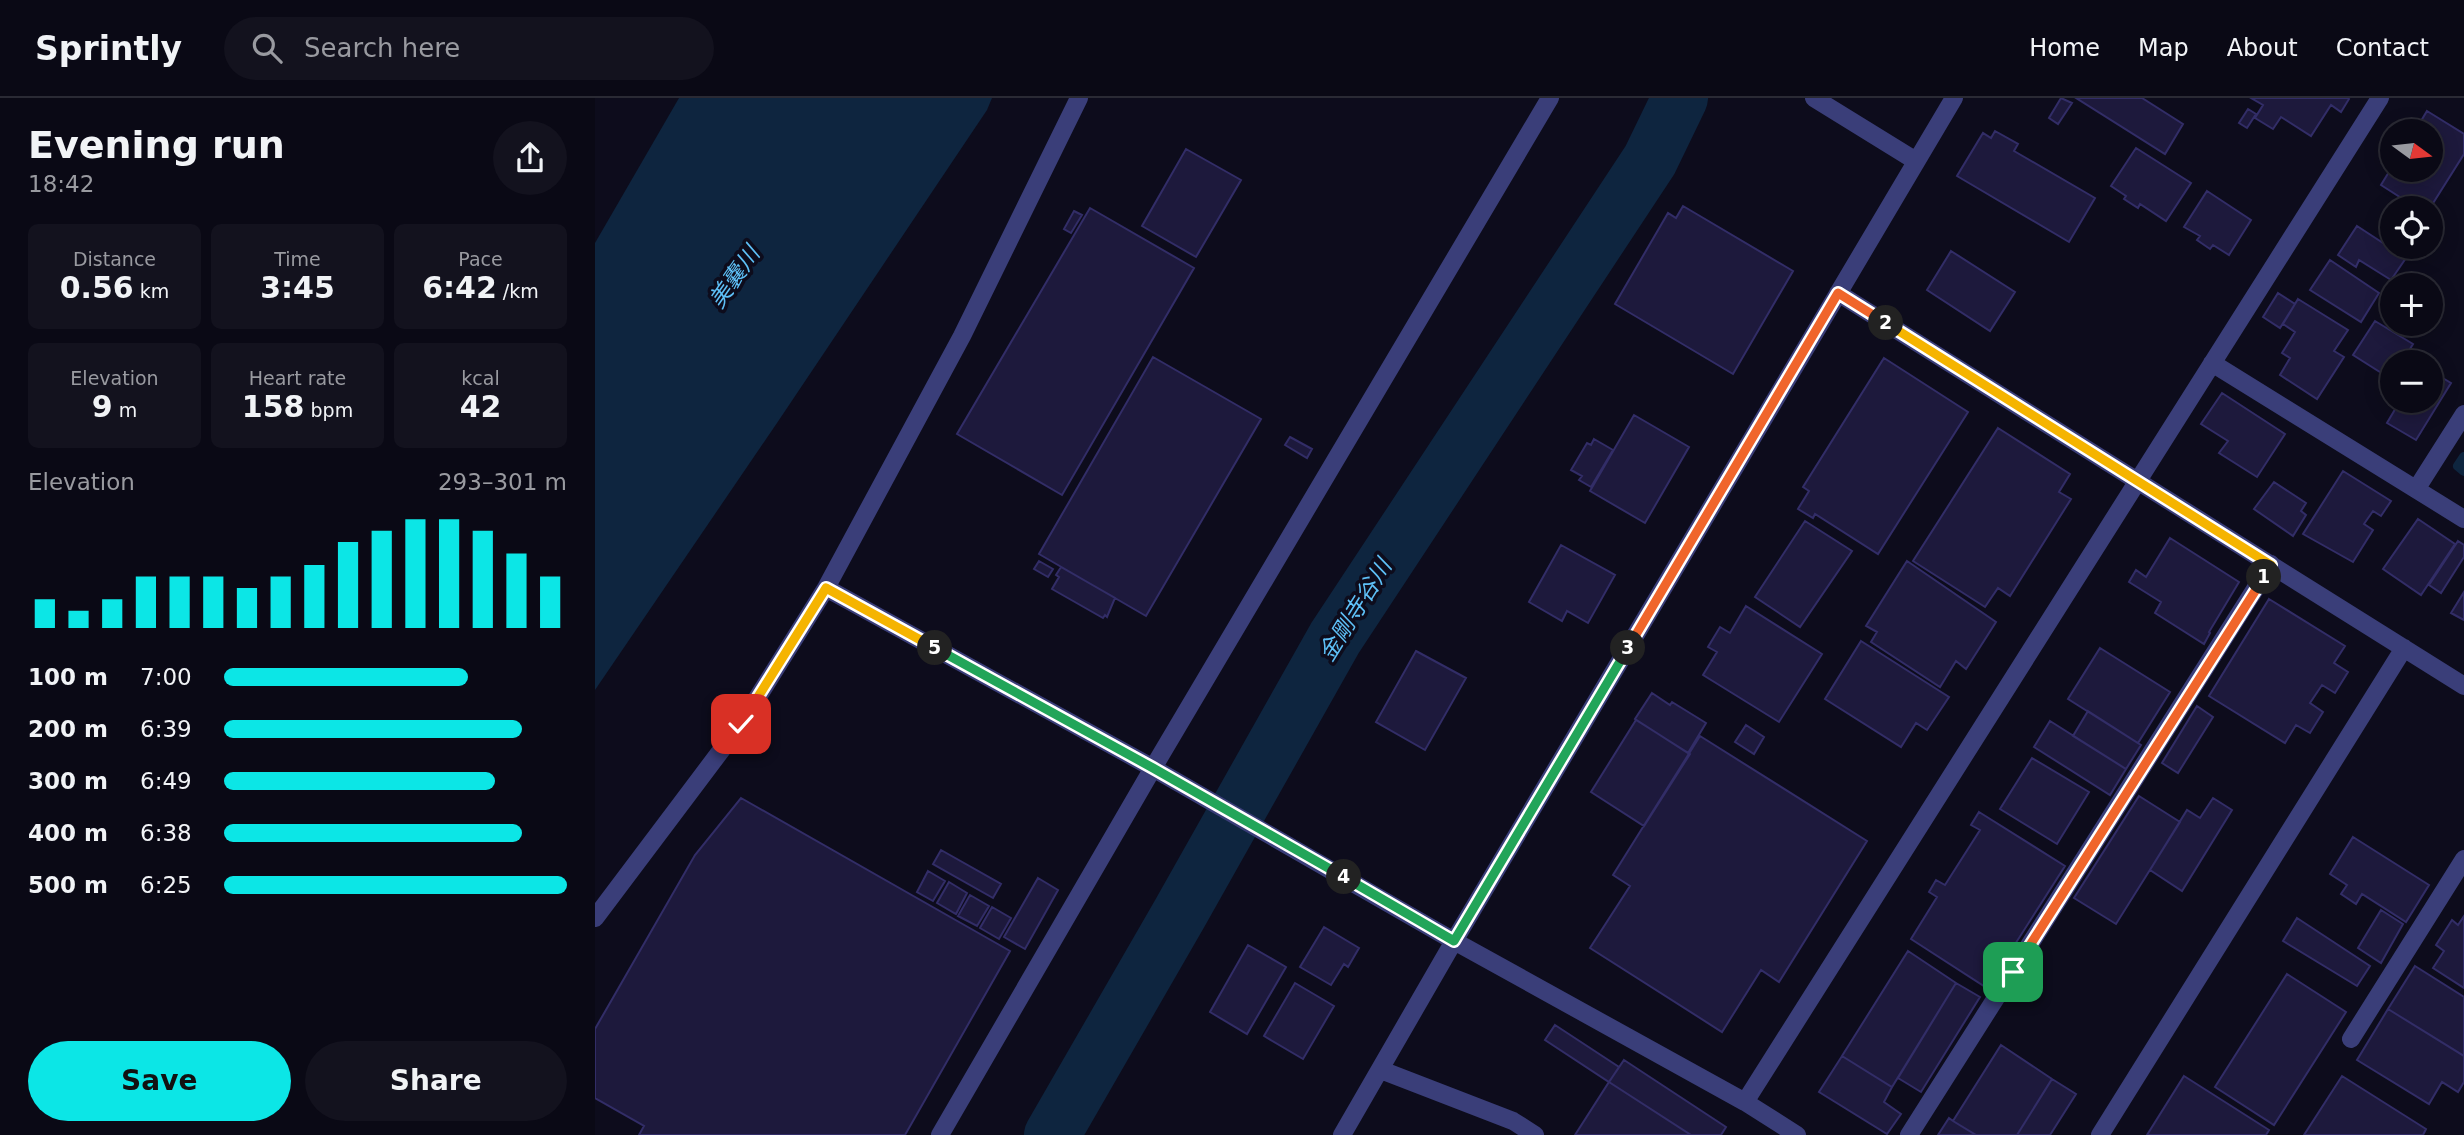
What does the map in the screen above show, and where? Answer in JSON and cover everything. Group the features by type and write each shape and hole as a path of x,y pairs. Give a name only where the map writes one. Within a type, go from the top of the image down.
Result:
{"street":[{"path":"595,918 741,724 826,588 962,336 1079,98"},
{"path":"940,1135 1153,768 1550,98"},
{"path":"1814,98 1916,161"},
{"path":"1342,1135 1454,941 1954,98"},
{"path":"1745,1102 2380,98"},
{"path":"1838,293 2464,686"},
{"path":"2212,363 2464,519"},
{"path":"2417,488 2464,414"},
{"path":"1909,1135 2271,565"},
{"path":"826,588 1153,768 1454,941 1745,1102 1797,1135"},
{"path":"2100,1135 2404,648"},
{"path":"2351,1040 2464,859"},
{"path":"1381,1070 1513,1121 1535,1135"}],"water":[{"name":"美嚢川","path":"679,98 992,98 987,110 595,690 595,243"}],"building":[{"path":"2061,98 2072,103 2058,124 2049,118"},
{"path":"2076,98 2142,98 2183,124 2165,154"},
{"path":"2251,98 2349,99 2341,112 2331,105 2311,136 2281,117 2273,129 2255,118 2263,105"},
{"path":"2248,109 2256,114 2247,128 2239,123"},
{"path":"2427,111 2440,119 2422,119"},
{"path":"2443,121 2464,134 2464,154 2438,196 2398,196 2381,185 2383,182 2443,182"},
{"path":"1995,131 2018,144 2014,151 2095,198 2069,242 1957,176 1983,133 1991,138"},
{"path":"2136,148 2191,183 2166,221 2140,204 2138,208 2111,186"},
{"path":"1186,149 1241,180 1196,257 1142,226"},
{"path":"2207,191 2251,220 2229,255 2213,245 2210,249 2197,240 2200,236 2184,227"},
{"path":"1683,206 1793,271 1733,374 1615,304 1668,213 1676,218"},
{"path":"1090,208 1194,268 1062,495 957,434"},
{"path":"1074,211 1082,215 1071,233 1064,229"},
{"path":"2357,226 2380,241 2380,259 2405,259 2396,273 2380,273 2359,260 2356,267 2338,255"},
{"path":"1951,251 2015,292 1990,331 1927,290"},
{"path":"2330,260 2379,293 2361,322 2310,290"},
{"path":"2278,293 2295,304 2280,328 2263,317"},
{"path":"2298,299 2348,330 2334,351 2344,357 2317,399 2280,375 2290,358 2282,353 2295,332 2283,324"},
{"path":"2375,321 2380,324 2380,336 2400,336 2413,344 2409,350 2380,350 2380,372 2353,355"},
{"path":"1153,357 1261,419 1146,616 1039,554"},
{"path":"1884,358 1968,412 1878,554 1815,514 1813,518 1798,509 1809,491 1803,487"},
{"path":"2443,378 2451,383 2443,396"},
{"path":"2222,393 2285,434 2257,477 2219,453 2228,441 2201,424"},
{"path":"2393,413 2433,413 2416,440 2387,423"},
{"path":"1634,415 1689,447 1645,523 1590,491"},
{"path":"1998,428 2070,474 2059,492 2071,499 2010,596 1998,588 1985,607 1913,561"},
{"path":"1290,437 1312,449 1307,458 1285,445"},
{"path":"1594,439 1613,450 1591,487 1579,480 1582,476 1571,470 1587,443 1591,445"},
{"path":"2343,471 2391,501 2381,516 2373,511 2364,524 2373,530 2353,562 2303,534"},
{"path":"2274,482 2306,503 2301,511 2306,515 2293,536 2254,509"},
{"path":"2418,519 2455,544 2421,595 2383,569"},
{"path":"1805,521 1852,551 1800,627 1755,597"},
{"path":"2170,538 2239,582 2204,644 2155,613 2161,602 2129,582 2136,570 2146,577"},
{"path":"2458,541 2464,545 2464,557 2441,593 2429,585"},
{"path":"1561,545 1615,575 1588,623 1567,611 1562,621 1529,602"},
{"path":"1039,561 1053,569 1048,577 1034,569"},
{"path":"1907,561 1996,622 1966,669 1956,661 1940,687 1871,642 1877,632 1866,626"},
{"path":"1061,567 1115,598 1107,617 1105,615 1103,618 1052,589"},
{"path":"2464,592 2464,620 2451,613"},
{"path":"2269,599 2345,646 2334,663 2348,672 2335,693 2322,685 2310,703 2323,712 2310,733 2296,725 2285,743 2209,696"},
{"path":"1746,606 1822,654 1779,722 1703,675 1717,652 1708,647 1720,627 1730,633"},
{"path":"1861,641 1949,697 1927,730 1916,723 1901,747 1825,699"},
{"path":"2100,648 2170,692 2138,743 2068,699"},
{"path":"1416,651 1466,678 1425,750 1376,722"},
{"path":"1652,693 1706,723 1688,753 1635,719"},
{"path":"2197,706 2213,717 2178,773 2162,763"},
{"path":"2088,711 2141,745 2126,769 2073,736"},
{"path":"1636,720 1690,754 1644,826 1591,792"},
{"path":"2050,721 2126,769 2110,795 2034,747"},
{"path":"1746,725 1764,737 1754,754 1735,742"},
{"path":"1700,736 1867,841 1779,982 1761,970 1722,1032 1590,948 1630,886 1613,875"},
{"path":"2032,758 2089,792 2057,844 2000,809"},
{"path":"2139,796 2180,822 2116,924 2074,898"},
{"path":"741,798 1010,951 905,1135 639,1135 644,1126 595,1098 595,1029 695,855"},
{"path":"2213,798 2232,810 2182,891 2150,870 2187,810 2200,818"},
{"path":"1979,812 2065,866 1987,988 1911,939 1937,897 1929,892 1936,880 1945,885 1980,830 1971,825"},
{"path":"2353,837 2429,885 2406,922 2362,894 2356,904 2341,894 2347,885 2330,874"},
{"path":"941,850 1001,884 993,898 933,864"},
{"path":"928,871 945,881 933,901 917,892"},
{"path":"1038,878 1058,890 1025,949 1004,937"},
{"path":"949,882 967,893 956,914 937,903"},
{"path":"970,895 989,906 977,926 958,916"},
{"path":"992,907 1011,918 999,939 980,928"},
{"path":"2381,910 2403,924 2381,963 2358,948"},
{"path":"2464,916 2464,988 2433,968 2444,951 2436,945 2452,920 2458,925"},
{"path":"2297,918 2370,966 2357,986 2283,941"},
{"path":"1324,927 1359,948 1348,967 1344,964 1331,985 1300,967"},
{"path":"1248,945 1286,967 1247,1034 1210,1012"},
{"path":"1908,951 1956,983 1892,1087 1842,1056"},
{"path":"2415,966 2464,997 2464,1056 2388,1009"},
{"path":"2287,974 2346,1012 2274,1125 2215,1087"},
{"path":"1295,983 1334,1006 1303,1059 1264,1036"},
{"path":"1956,983 1980,997 1921,1092 1898,1078"},
{"path":"2388,1009 2464,1056 2464,1082 2458,1092 2442,1082 2429,1104 2357,1060"},
{"path":"1555,1025 1619,1067 1609,1082 1545,1040"},
{"path":"2001,1045 2052,1079 2017,1135 1976,1135 1953,1121"},
{"path":"1842,1056 1892,1087 1884,1102 1901,1114 1887,1134 1819,1092"},
{"path":"1624,1060 1726,1127 1721,1135 1691,1135 1609,1082"},
{"path":"2184,1076 2269,1130 2266,1135 2147,1135"},
{"path":"2342,1076 2426,1129 2423,1135 2304,1135"},
{"path":"2052,1079 2076,1094 2050,1135 2017,1135"},
{"path":"1609,1082 1691,1135 1575,1135"},
{"path":"1949,1118 1953,1121 1976,1135 1938,1135"}],"waterway":[{"name":"金剛寺谷川","path":"1052,1135 1335,638 1650,160 1680,98"},
{"path":"2464,457 2458,466 2464,471"}],"route":[{"path":"741,724 826,588 1153,768 1454,941 1838,293 2271,565 2013,972"}]}
